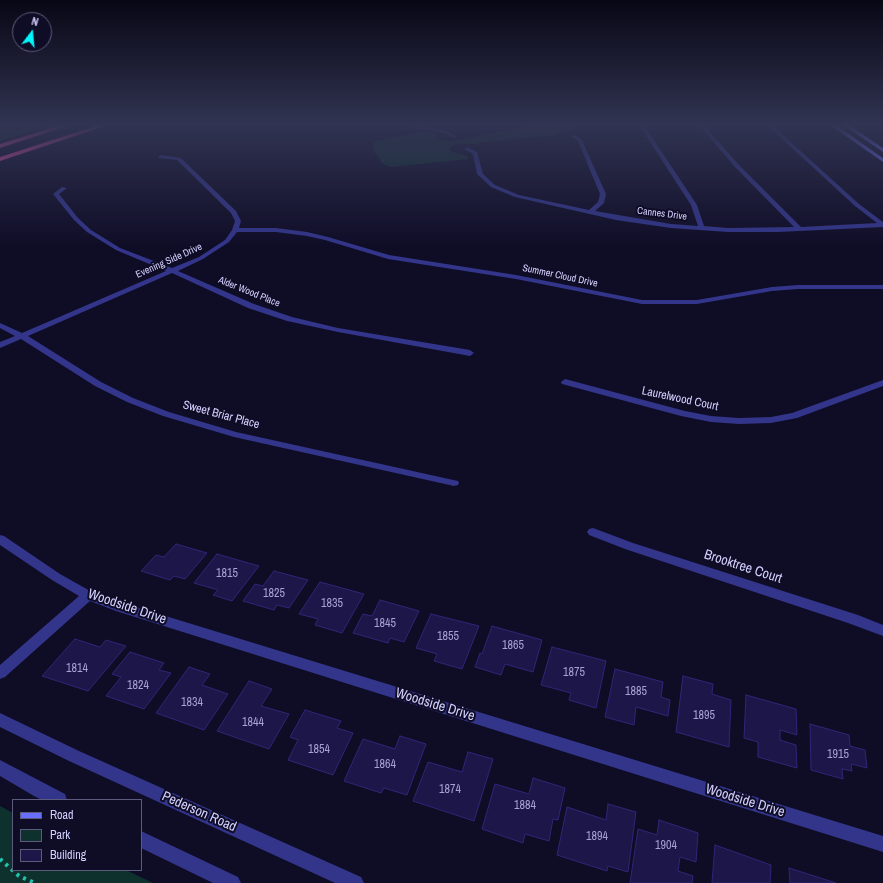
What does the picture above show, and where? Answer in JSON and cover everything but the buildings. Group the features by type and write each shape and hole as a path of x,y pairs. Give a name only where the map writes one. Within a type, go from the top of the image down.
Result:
{"street":[{"path":"186,166 234,212 238,220 236,230"},
{"name":"Cannes Drive","path":"478,166 480,174 484,180 493,186 517,196 589,213 642,222 702,229 753,231 883,225"},
{"path":"589,213 601,203 603,194 591,166"},
{"path":"668,166 694,205 702,229"},
{"path":"737,166 799,229"},
{"path":"814,166 883,225"},
{"name":"Alder Wood Place","path":"64,188 56,194 76,219 89,231 118,249 173,271 251,306 290,319 338,330 470,353"},
{"name":"Evening Side Drive","path":"0,345 173,271 215,250 228,240 236,230"},
{"name":"Summer Cloud Drive","path":"236,230 276,230 306,234 326,238 388,257 516,277 642,302 697,302 772,289 798,287 883,287"},
{"name":"Sweet Briar Place","path":"0,325 22,336 98,384 130,400 166,414 234,434 454,483"},
{"name":"Laurelwood Court","path":"565,382 684,414 711,419 739,421 771,420 794,416 883,383"},
{"name":"Brooktree Court","path":"593,532 629,546 853,619 883,631"},
{"name":"Woodside Drive","path":"0,539 56,577 88,595 116,606 883,844"},
{"path":"0,674 88,595"},
{"name":"Pederson Road","path":"0,720 74,756 355,883"},
{"path":"0,767 40,791 57,799"},
{"path":"142,839 232,883"}],"path":[{"path":"0,859 12,870"},
{"path":"13,871 19,876 35,883"}],"green space":[{"path":"0,806 12,812 12,871 128,871 153,883 0,883"}]}
